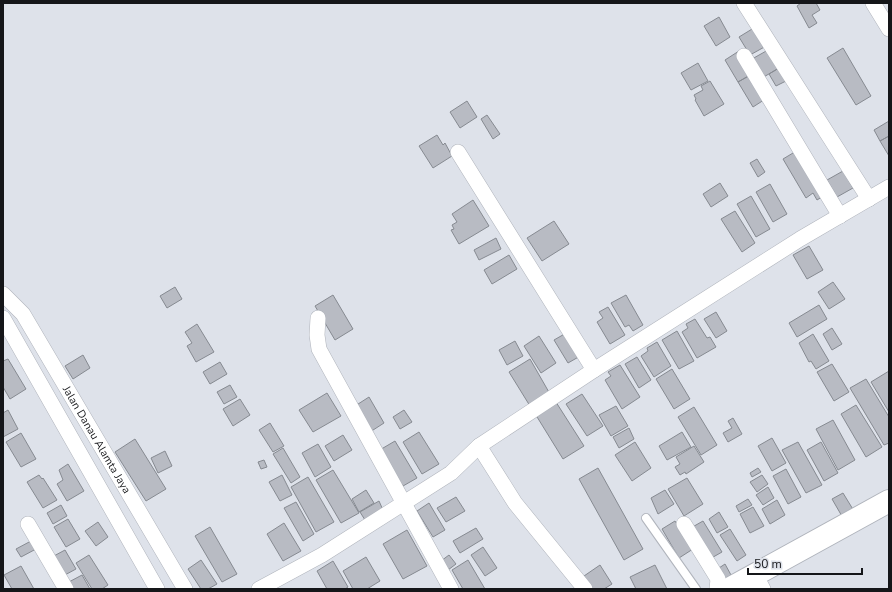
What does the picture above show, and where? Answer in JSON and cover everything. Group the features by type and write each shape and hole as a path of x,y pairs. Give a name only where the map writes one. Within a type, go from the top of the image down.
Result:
{"main road":[{"path":"729,589 759,582 889,501"}],"street":[{"path":"744,3 868,199"},
{"path":"873,3 889,29"},
{"path":"744,56 840,216"},
{"path":"458,152 594,370"},
{"path":"258,589 322,555 451,474 479,446 594,370 800,239 889,187"},
{"name":"Jalan Danau Alamta Jaya","path":"3,294 23,314 185,589"},
{"path":"3,318 157,589"},
{"path":"318,318 317,335 319,349 450,589"},
{"path":"479,446 515,503 585,589"},
{"path":"28,524 66,589"},
{"path":"684,524 718,579 717,589"}],"lane":[{"path":"646,518 696,589"}],"building":[{"path":"801,3 816,3 820,10 812,15 817,23 809,28 797,6"},
{"path":"719,17 730,37 716,46 704,26"},
{"path":"757,26 768,45 750,55 739,37"},
{"path":"843,48 871,96 856,105 827,58"},
{"path":"768,50 779,68 762,78 752,59"},
{"path":"739,51 752,74 738,82 725,60"},
{"path":"698,63 708,81 691,90 681,73"},
{"path":"779,68 786,81 776,86 769,74"},
{"path":"752,74 767,98 753,107 738,82"},
{"path":"710,81 724,104 704,116 695,100 694,95 703,90 701,86"},
{"path":"467,101 477,117 460,128 450,112"},
{"path":"487,115 500,134 493,139 481,119"},
{"path":"889,121 889,136 880,141 874,130"},
{"path":"437,135 443,145 445,143 452,156 433,168 419,146"},
{"path":"889,136 889,156 880,141"},
{"path":"798,150 825,195 817,200 813,193 806,198 783,159"},
{"path":"757,159 765,172 758,177 750,163"},
{"path":"843,171 853,188 837,197 827,180"},
{"path":"720,183 728,196 711,207 703,194"},
{"path":"770,184 787,214 773,222 756,192"},
{"path":"751,196 770,229 756,237 737,204"},
{"path":"473,200 489,226 459,244 451,230 454,229 452,225 457,222 452,214"},
{"path":"735,211 755,243 742,252 721,219"},
{"path":"554,221 569,244 542,261 527,238"},
{"path":"496,238 501,249 479,260 474,250"},
{"path":"809,246 823,270 807,279 793,255"},
{"path":"509,255 517,269 492,284 484,270"},
{"path":"833,282 845,299 829,309 818,292"},
{"path":"175,287 182,299 167,308 160,296"},
{"path":"333,295 353,329 335,340 315,306"},
{"path":"626,295 643,325 633,331 629,325 625,327 611,303"},
{"path":"819,305 827,319 797,337 789,323"},
{"path":"608,307 625,335 610,344 597,322 603,318 599,312"},
{"path":"716,312 727,331 716,338 704,319"},
{"path":"695,319 707,338 710,337 716,347 697,358 682,332 688,328 686,324"},
{"path":"197,324 214,352 196,362 187,346 192,343 185,332"},
{"path":"832,328 842,344 832,350 823,334"},
{"path":"677,331 694,361 679,369 662,340"},
{"path":"568,332 582,355 568,363 554,340"},
{"path":"813,334 829,361 816,369 811,361 809,362 799,343"},
{"path":"539,336 556,363 541,373 524,346"},
{"path":"515,341 523,356 507,365 499,350"},
{"path":"657,342 671,366 654,377 641,356 648,351 647,348"},
{"path":"83,355 90,368 73,379 65,366"},
{"path":"637,357 651,380 639,388 625,364"},
{"path":"8,359 26,389 10,399 3,387 3,361"},
{"path":"530,359 550,394 530,406 509,372"},
{"path":"220,362 227,374 210,384 203,372"},
{"path":"832,364 849,392 834,401 817,372"},
{"path":"620,365 640,397 622,409 605,380 611,376 608,372"},
{"path":"672,369 690,399 674,409 656,379"},
{"path":"889,371 889,412 871,382"},
{"path":"866,379 889,417 889,443 884,445 850,388"},
{"path":"230,385 237,397 224,404 217,392"},
{"path":"327,393 341,416 313,432 299,410"},
{"path":"582,394 603,426 587,436 566,404"},
{"path":"369,397 384,423 370,432 355,406"},
{"path":"240,399 250,415 233,426 223,409"},
{"path":"554,399 584,446 563,459 534,412"},
{"path":"856,405 882,447 866,457 841,414"},
{"path":"616,406 628,426 611,436 599,415"},
{"path":"694,407 717,445 701,455 678,417"},
{"path":"8,410 18,429 3,437 3,413"},
{"path":"404,410 412,422 400,429 393,417"},
{"path":"733,418 742,434 728,442 723,433 732,428 728,421"},
{"path":"833,420 855,460 838,470 816,429"},
{"path":"270,423 284,446 273,452 259,430"},
{"path":"629,428 634,439 619,448 613,437"},
{"path":"419,432 439,464 422,474 403,442"},
{"path":"682,432 691,447 667,460 659,446"},
{"path":"21,433 36,459 21,467 6,442"},
{"path":"343,435 352,450 334,461 325,446"},
{"path":"772,438 786,463 772,471 758,446"},
{"path":"135,439 166,489 146,501 115,452"},
{"path":"395,441 417,478 403,486 378,451"},
{"path":"635,442 651,468 632,481 615,455"},
{"path":"798,442 822,485 806,493 782,450"},
{"path":"821,442 838,473 824,481 807,450"},
{"path":"318,444 331,467 315,477 302,453"},
{"path":"694,446 704,462 686,474 685,472 680,475 675,467 680,464 676,457"},
{"path":"283,448 300,477 291,483 273,454"},
{"path":"165,451 172,466 158,473 151,458"},
{"path":"264,460 267,467 261,469 258,462"},
{"path":"68,464 84,491 67,501 57,484 63,480 59,470"},
{"path":"598,468 643,549 624,560 579,479"},
{"path":"758,468 761,472 752,477 750,473"},
{"path":"786,469 801,497 788,504 773,476"},
{"path":"333,470 359,513 341,523 316,480"},
{"path":"39,475 42,479 43,478 57,500 43,508 27,482"},
{"path":"282,475 292,495 280,501 269,482"},
{"path":"762,475 768,484 757,492 750,482"},
{"path":"308,477 334,522 316,532 291,487"},
{"path":"687,478 703,504 684,516 668,489"},
{"path":"768,487 774,498 763,505 756,495"},
{"path":"366,490 374,503 359,512 352,499"},
{"path":"665,490 674,504 658,514 651,498"},
{"path":"843,493 854,511 843,518 832,499"},
{"path":"456,497 465,511 446,522 437,508"},
{"path":"748,499 752,505 739,512 736,506"},
{"path":"777,500 785,515 770,524 762,509"},
{"path":"379,501 383,510 365,520 360,512"},
{"path":"296,502 314,534 303,541 284,508"},
{"path":"429,503 445,530 433,537 417,511"},
{"path":"61,505 67,516 53,524 47,513"},
{"path":"753,507 764,526 750,533 740,514"},
{"path":"719,512 728,527 717,533 709,519"},
{"path":"68,519 80,539 66,547 54,527"},
{"path":"675,521 693,549 679,558 662,529"},
{"path":"703,521 722,552 708,560 689,529"},
{"path":"98,522 108,537 96,546 85,531"},
{"path":"284,523 301,551 283,561 267,534"},
{"path":"210,527 237,574 222,582 195,536"},
{"path":"476,528 483,539 460,553 453,541"},
{"path":"730,529 746,555 737,561 720,535"},
{"path":"407,530 427,566 403,579 383,544"},
{"path":"31,541 36,549 21,557 16,549"},
{"path":"483,547 497,568 485,576 471,555"},
{"path":"65,550 76,569 63,576 52,557"},
{"path":"89,555 108,585 102,589 92,589 76,563"},
{"path":"449,555 456,564 448,570 441,561"},
{"path":"366,557 380,581 367,589 353,589 343,571"},
{"path":"201,560 217,584 208,589 201,589 188,569"},
{"path":"468,560 485,589 463,589 452,570"},
{"path":"333,561 348,587 345,589 327,589 317,571"},
{"path":"725,564 731,575 723,580 716,570"},
{"path":"600,565 612,584 604,589 592,589 584,576"},
{"path":"655,565 667,589 636,589 630,577"},
{"path":"21,566 34,589 12,589 4,575"},
{"path":"82,575 90,589 70,589 67,583"}]}
